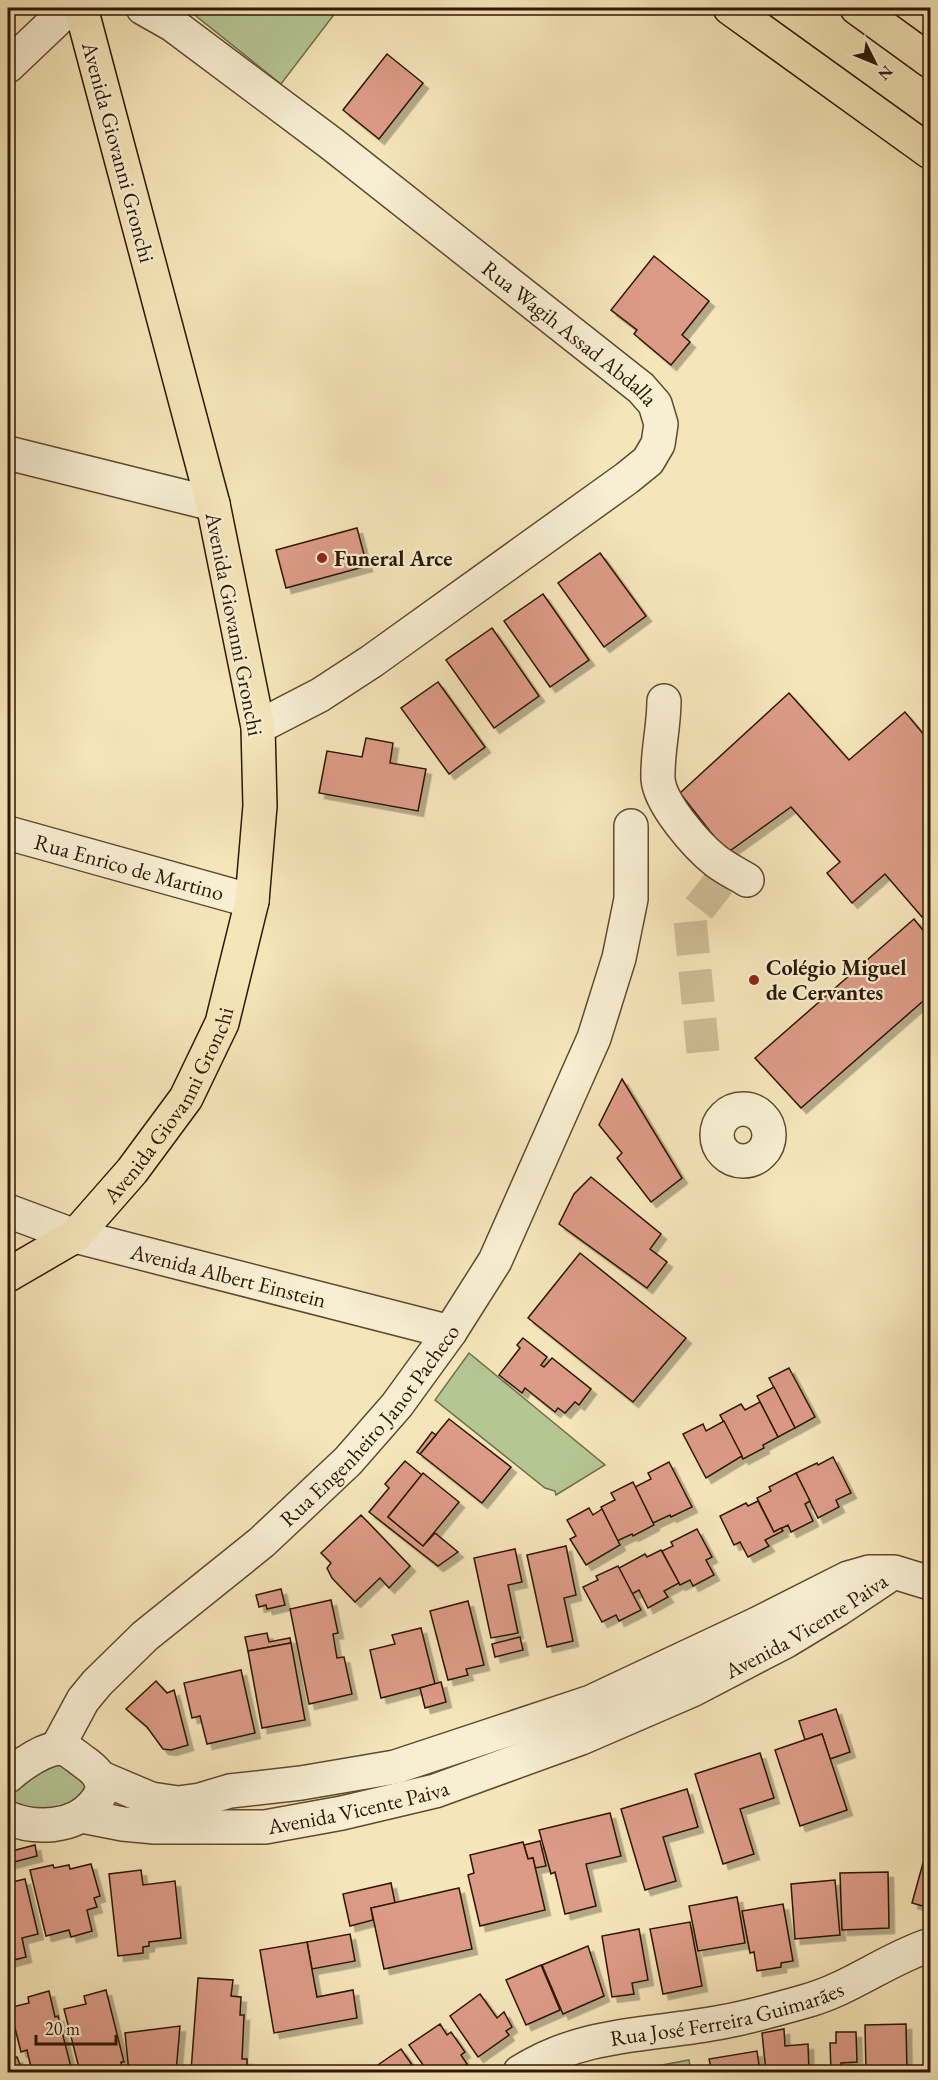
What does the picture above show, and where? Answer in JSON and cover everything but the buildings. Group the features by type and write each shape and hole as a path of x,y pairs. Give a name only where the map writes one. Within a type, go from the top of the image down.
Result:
{"main road":[{"name":"Avenida Giovanni Gronchi","path":"8,1275 75,1236 132,1171 186,1098 222,1023 252,901 260,806 258,727 213,504 81,8"},
{"path":"730,8 930,152"},
{"path":"857,8 930,61"}],"street":[{"path":"8,66 69,8"},
{"name":"Rua Wagih Assad Abdalla","path":"143,8 173,25 332,144 579,337 641,388 655,404 661,424 658,444 648,461 627,478 372,661 320,695 258,727"},
{"path":"8,453 213,504"},
{"path":"664,701 658,782 667,803 688,832 715,860 747,880"},
{"name":"Rua Engenheiro Janot Pacheco","path":"57,1748 83,1700 97,1683 145,1636 262,1542 348,1461 398,1405 450,1332 495,1261 594,1038 619,958 631,899 631,826"},
{"name":"Rua Enrico de Martino","path":"8,833 252,901"},
{"name":"Avenida Albert Einstein","path":"8,1211 75,1236 450,1332"},
{"name":"Avenida Vicente Paiva","path":"8,1820 47,1826 94,1795 178,1803 200,1800 230,1791 301,1783 395,1767 591,1702 757,1624 848,1578 869,1572 894,1572"},
{"path":"894,1572 930,1583"},
{"name":"Avenida Vicente Paiva","path":"94,1795 123,1824 155,1827 265,1827 342,1813 435,1791 581,1738 692,1690 786,1641 894,1572"},
{"path":"8,1776 34,1758 57,1748 66,1750 88,1764 94,1795"},
{"name":"Rua José Ferreira Guimarães","path":"520,2073 557,2052 609,2037 722,2022 808,2000 845,1986 915,1950 930,1945"}],"green space":[{"path":"186,8 339,8 281,84"},
{"path":"469,1353 605,1465 556,1495 555,1491 545,1488 435,1400"},
{"path":"54,1761 81,1779 86,1787 81,1799 65,1811 19,1811 12,1800 13,1790"},
{"path":"689,2060 691,2072 625,2072"}],"tunnel":[{"path":"703,1052 690,920 729,870"}],"place":[{"name":"Funeral Arce","path":"322,558"},
{"name":"Colégio Miguel de Cervantes","path":"754,980"}]}
